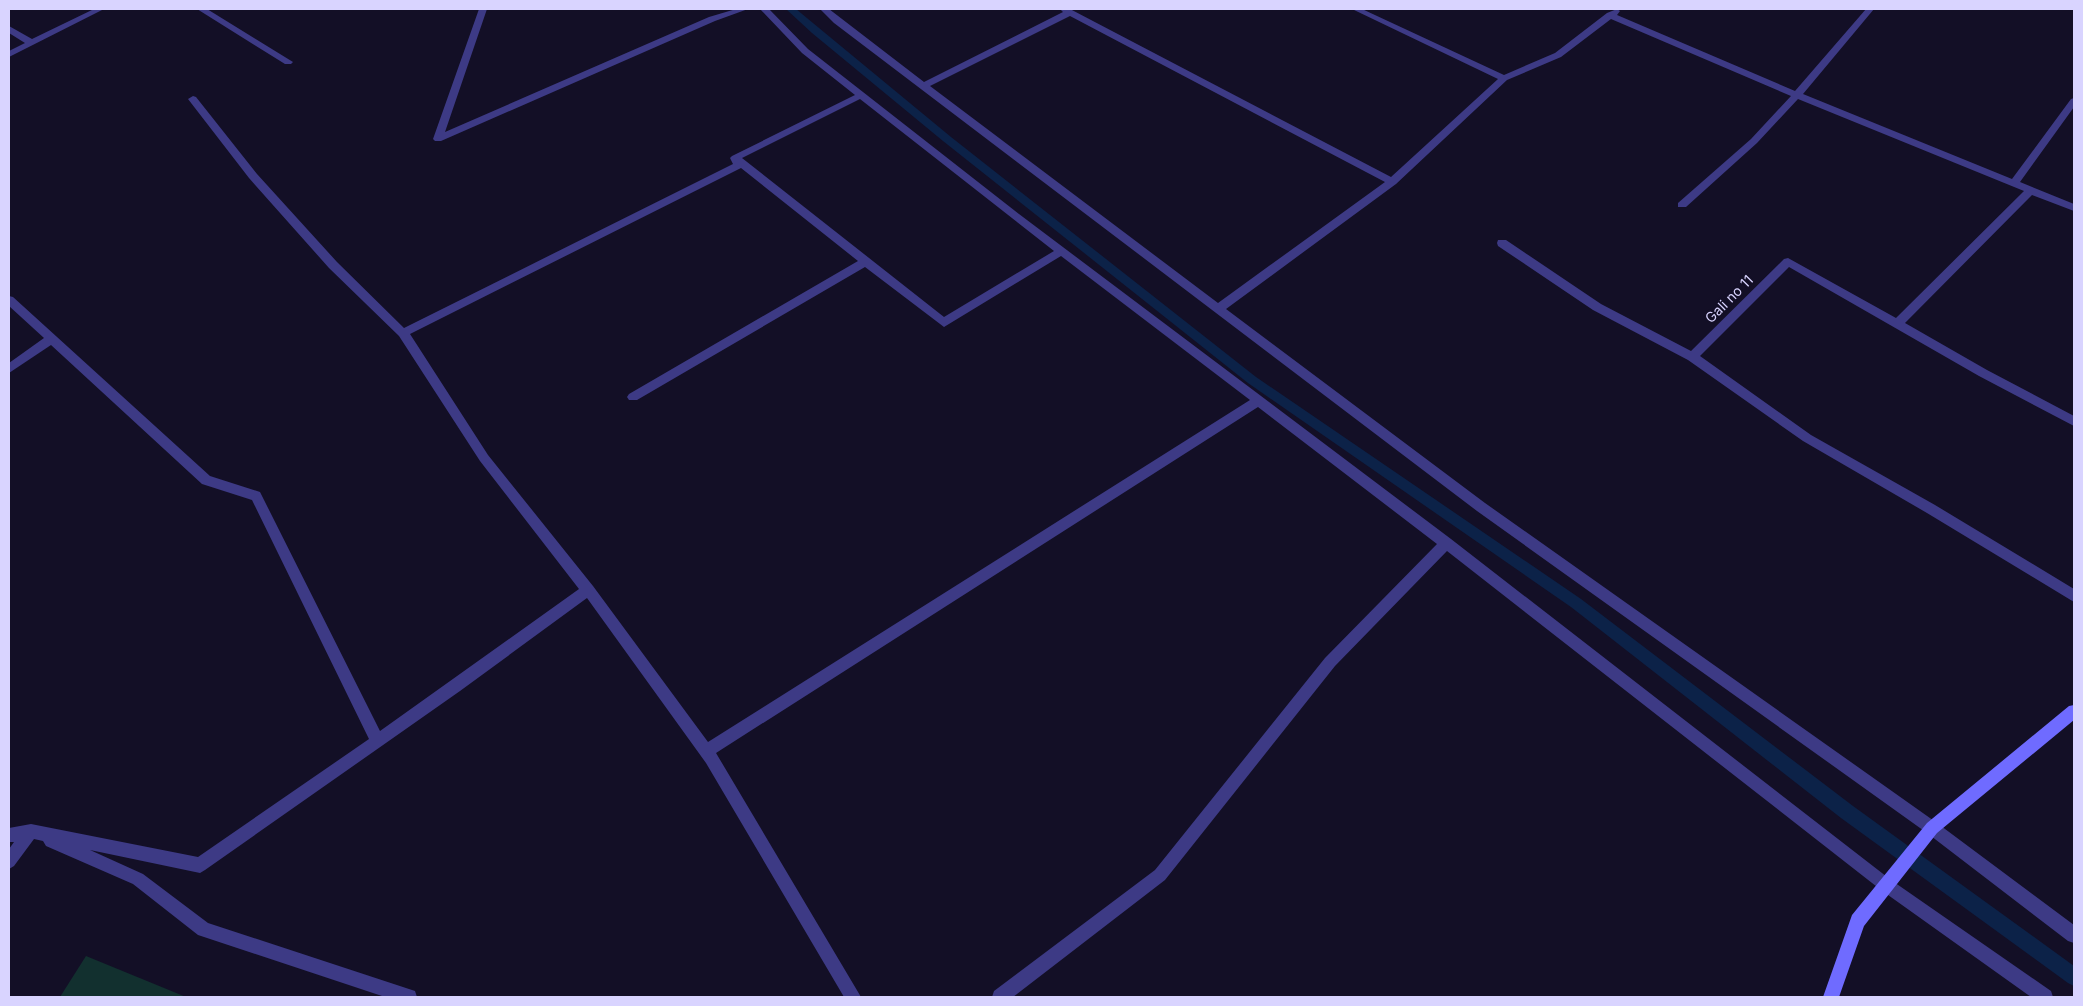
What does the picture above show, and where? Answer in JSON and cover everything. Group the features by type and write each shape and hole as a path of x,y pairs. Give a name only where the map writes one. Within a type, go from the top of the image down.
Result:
{"street":[{"path":"9,54 100,9"},
{"path":"201,9 288,62"},
{"path":"483,9 438,139 712,19 744,9"},
{"path":"764,9 805,51 1061,251 1446,543 1888,884 2045,997"},
{"path":"824,9 836,21 1481,507 1927,834 2074,935"},
{"path":"1356,9 1504,78"},
{"path":"1682,205 1754,141 1797,95 1870,9"},
{"path":"923,86 1067,10 1392,182"},
{"path":"1218,308 1392,182 1504,78 1558,55 1614,12 1797,95 2074,208"},
{"path":"9,29 31,43"},
{"path":"735,158 861,95"},
{"path":"193,99 253,176 333,265 403,334 484,458 588,590 711,758 853,997"},
{"path":"2014,183 2074,100"},
{"path":"735,158 944,323 1061,251"},
{"path":"403,334 739,165 735,158"},
{"path":"2030,190 1896,324 2074,421"},
{"path":"1502,243 1597,307 1692,357 1807,438 1931,509 2074,596"},
{"path":"633,397 865,262"},
{"name":"Gali no 11","path":"1692,357 1788,262 1896,324"},
{"path":"9,300 206,480 256,496 377,742"},
{"path":"9,369 51,339"},
{"path":"706,751 1258,400"},
{"path":"1000,997 1160,875 1330,662 1446,543"},
{"path":"9,835 31,831 200,865 377,742 588,590"},
{"path":"1831,997 1858,921 1927,834 2074,711"},
{"path":"9,861 31,831"},
{"path":"31,831 138,879 204,929 408,997"}],"green space":[{"path":"86,956 186,997 60,997"}],"waterway":[{"path":"791,9 815,31 947,139 1252,380 1576,603 1847,812 2074,977"}]}
